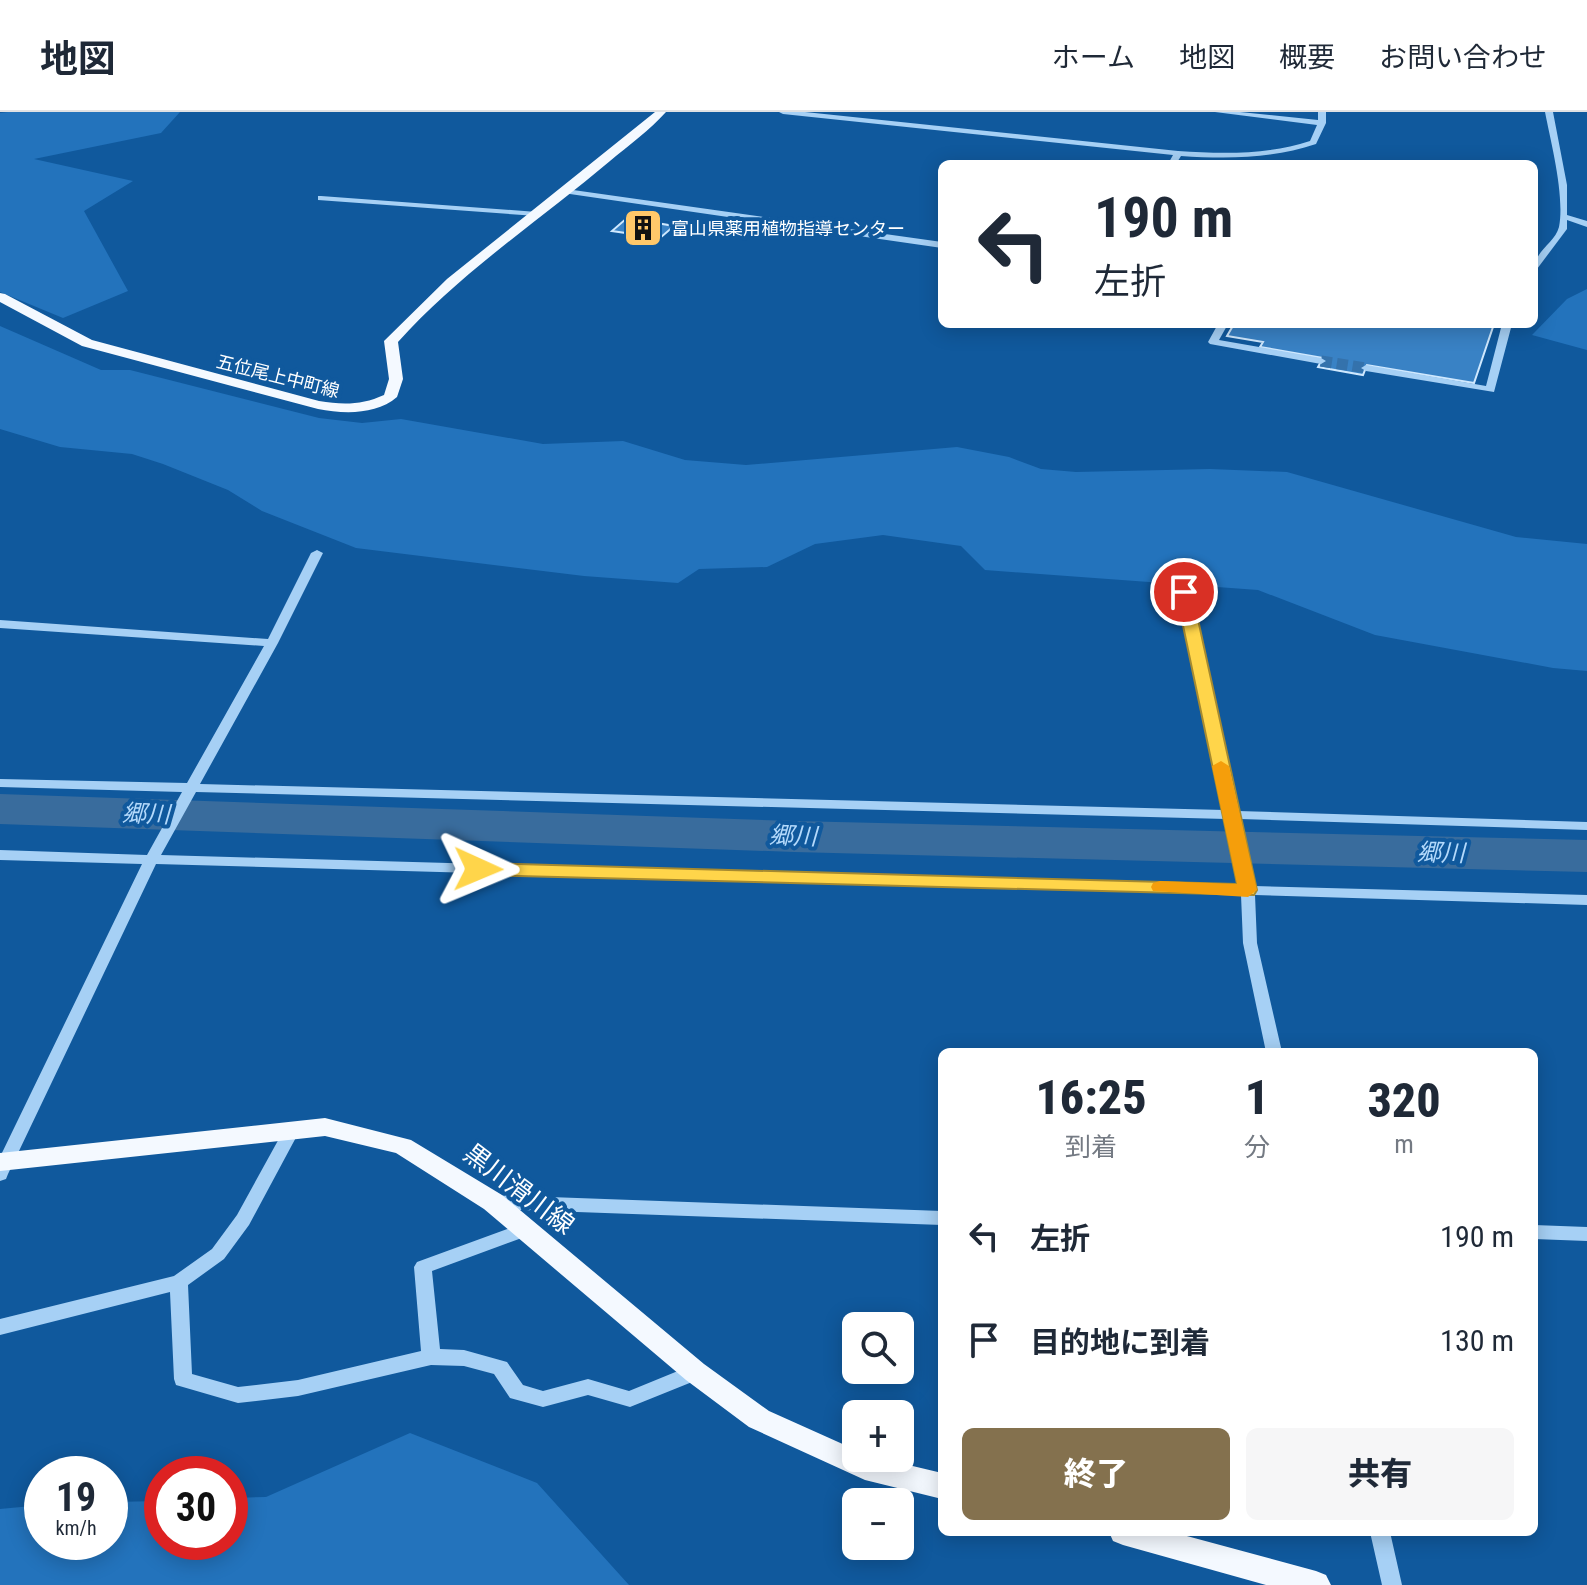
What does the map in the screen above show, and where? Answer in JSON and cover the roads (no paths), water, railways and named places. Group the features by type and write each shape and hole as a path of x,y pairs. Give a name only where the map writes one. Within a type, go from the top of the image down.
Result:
{"main road":[{"name":"五位尾上中町線","path":"0,297 87,343 291,399 344,411 369,407 390,397 396,379 391,341 417,311 459,273 566,191 661,112"},
{"name":"黒川滑川線","path":"2,1165 325,1127 403,1146 493,1202 695,1372 759,1419 865,1467 938,1485"},
{"path":"1138,1536 1316,1585"}],"street":[{"path":"783,112 1211,155 1293,150 1313,142 1322,123 1322,112"},
{"path":"1219,112 1322,123"},
{"path":"1538,262 1563,229 1563,185 1549,112"},
{"path":"1174,160 1178,153"},
{"path":"566,191 938,244"},
{"path":"321,198 537,214"},
{"path":"1563,216 1587,224"},
{"path":"1221,328 1213,342 1321,361"},
{"path":"1366,368 1490,390 1506,328"},
{"path":"2,1165 151,860 272,643 317,553"},
{"path":"1184,592 1248,890 1250,943 1273,1048"},
{"path":"0,624 272,643"},
{"path":"0,783 1587,826"},
{"path":"0,855 1587,900"},
{"path":"0,1327 179,1282 218,1254 243,1220 292,1130"},
{"path":"493,1202 938,1218"},
{"path":"431,1357 423,1267 524,1230"},
{"path":"1538,1232 1587,1234"},
{"path":"179,1282 183,1379 238,1395 298,1388 431,1357 464,1358 500,1368 517,1392 543,1399 588,1387 630,1399 695,1372"},
{"path":"1381,1536 1392,1585"}],"waterway":[{"name":"郷川","path":"0,809 794,837 1587,856"}],"tunnel":[{"path":"1321,361 1366,368"}],"place":[{"name":"富山県薬用植物指導センター","path":"643,228"}]}
